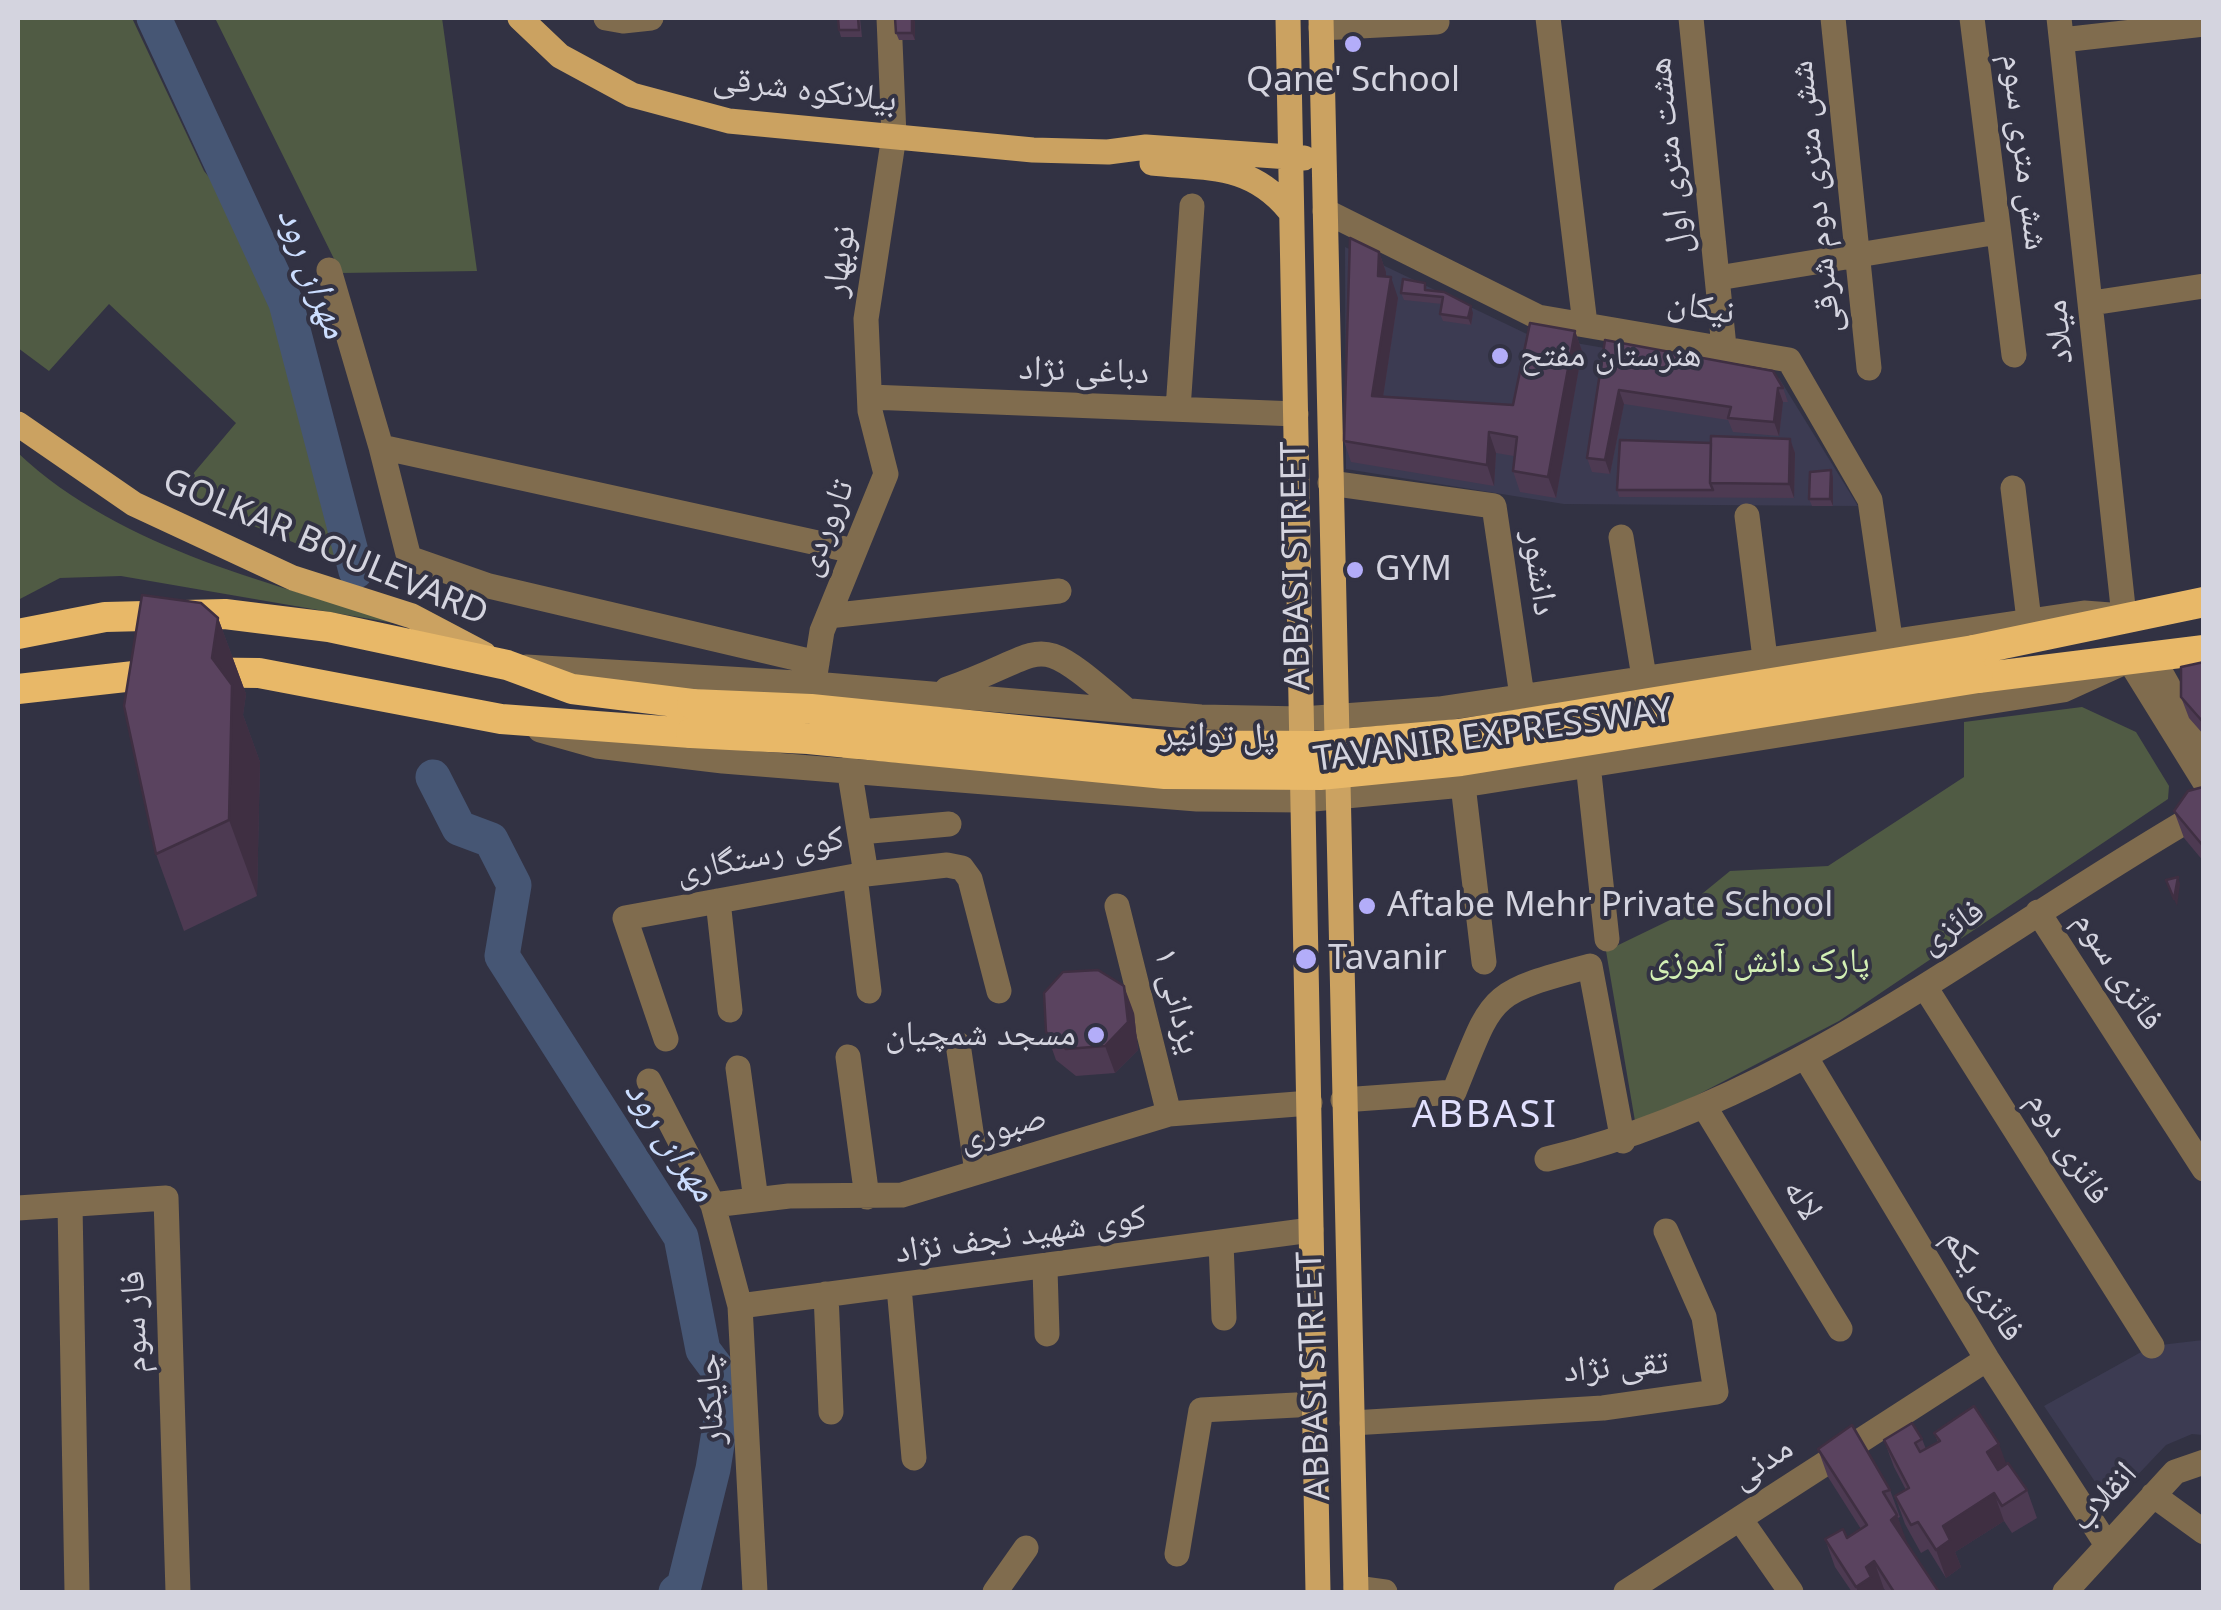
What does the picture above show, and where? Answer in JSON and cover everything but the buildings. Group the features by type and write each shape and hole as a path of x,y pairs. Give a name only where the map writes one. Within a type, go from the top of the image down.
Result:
{"highway":[{"name":"TAVANIR EXPRESSWAY","path":"1976,664 2124,616 2204,602"},
{"name":"TAVANIR EXPRESSWAY","path":"18,634 105,617 225,614 329,626 506,666 572,689 691,718"},
{"name":"TAVANIR EXPRESSWAY","path":"1976,664 2141,659 2204,650"},
{"name":"پل توانیر","path":"691,718 811,709 1165,744 1318,746 1459,734 1976,664"},
{"name":"TAVANIR EXPRESSWAY","path":"18,689 170,672 259,673 501,719 691,718"}],"main road":[{"name":"بیلانکوه شرقی","path":"520,18 560,56 632,95 729,121 1108,152 1146,148 1324,160"},
{"name":"ABBASI STREET","path":"1288,18 1318,1592"},
{"name":"ABBASI STREET","path":"1321,23 1356,1590"},
{"name":"بیلانکوه شرقی","path":"1108,152 1149,163 1249,176 1272,189 1290,210"},
{"name":"GOLKAR BOULEVARD","path":"18,424 134,504 293,578 412,616 506,666"},
{"path":"1315,1447 1352,1434"}],"street":[{"path":"606,18 651,18"},
{"name":"نوبهار","path":"870,398 866,319 894,136 889,18"},
{"path":"1548,18 1586,324"},
{"name":"هشت متری اول","path":"1691,18 1724,347"},
{"name":"شش متری دوم شرقی","path":"1833,18 1869,368"},
{"name":"شش متری سوم","path":"1972,18 2014,355"},
{"path":"1321,23 1437,22"},
{"path":"2060,29 2204,24"},
{"name":"میلاد","path":"2060,29 2124,616"},
{"path":"1178,409 1192,206"},
{"name":"نیکان","path":"1325,211 1538,316 1789,360 1870,500 1890,638"},
{"path":"1718,278 1998,232"},
{"path":"329,270 409,558 489,586 816,673"},
{"path":"2092,303 2204,286"},
{"name":"دباغی نژاد","path":"870,398 1296,414"},
{"name":"تاروردی","path":"816,673 828,616 886,474 870,398"},
{"path":"381,447 854,551"},
{"name":"دانشور","path":"1330,482 1494,506 1522,696"},
{"path":"2013,488 2030,620"},
{"path":"1746,516 1765,658"},
{"path":"1621,537 1644,677"},
{"path":"828,616 1058,591"},
{"name":"TAVANIR EXPRESSWAY","path":"506,666 816,673 934,694 1201,716 1335,718 1438,709 1890,638 2084,612 2124,616"},
{"path":"934,694 1028,652 1054,653 1074,664 1124,708"},
{"path":"2141,659 2204,750"},
{"path":"2141,659 2204,781"},
{"name":"TAVANIR EXPRESSWAY","path":"501,719 597,746 1198,798 1303,800 1453,786 2063,690 2141,659"},
{"path":"1438,709 1427,727 1424,749 1430,770 1453,786 1484,962"},
{"path":"1198,798 1210,783 1216,760 1212,734 1201,716"},
{"path":"1588,764 1607,940"},
{"name":"کوی رستگاری","path":"666,1039 625,918 861,875 860,832 849,768"},
{"name":"فائزی","path":"1547,1159 1623,1141 1806,1058 2204,811"},
{"path":"860,832 949,824"},
{"path":"868,990 861,875 947,864 962,868 970,879 998,991"},
{"path":"718,901 730,1010"},
{"name":"یزدانی ۱","path":"1117,906 1169,1114"},
{"name":"فائزی سوم","path":"2038,912 2204,1170"},
{"path":"1343,1100 1454,1092 1488,1008 1518,986 1590,966 1623,1141"},
{"name":"فائزی دوم","path":"1925,987 2152,1346"},
{"path":"958,1044 976,1172"},
{"path":"848,1057 867,1196"},
{"name":"فائزی یکم","path":"1806,1058 1987,1359 2107,1545"},
{"path":"738,1068 756,1200"},
{"name":"چایکنار","path":"649,1081 714,1206 740,1306 756,1592"},
{"name":"صبوری","path":"714,1206 756,1200 902,1195 1169,1114 1310,1103"},
{"name":"لاله","path":"1704,1106 1840,1329"},
{"name":"فاز سوم","path":"18,1208 166,1198 178,1592"},
{"path":"70,1204 77,1592"},
{"name":"کوی شهید نجف نژاد","path":"740,1306 1312,1230"},
{"name":"تقی نژاد","path":"1352,1434 1604,1408 1716,1392 1704,1317 1666,1231"},
{"path":"1220,1243 1224,1318"},
{"path":"1045,1268 1047,1334"},
{"path":"898,1287 914,1458"},
{"path":"826,1294 831,1412"},
{"name":"مدنی","path":"1626,1592 1987,1359"},
{"path":"1177,1554 1200,1410 1314,1404"},
{"name":"انقلاب","path":"2066,1592 2175,1472 2204,1462"},
{"path":"2153,1495 2204,1532"},
{"path":"1740,1519 1792,1592"},
{"path":"996,1592 1026,1548"},
{"path":"1356,1590 1386,1592"}],"shaded area":[{"name":"هنرستان مفتح","path":"1345,247 1529,335 1779,378 1858,506 1564,504 1346,469"},
{"path":"2203,1340 2203,1435 2192,1434 2166,1445 2110,1504 2044,1406 2152,1346"}],"green space":[{"path":"18,18 132,18 204,171 253,231 341,562 176,494 236,423 109,304 49,371 18,348"},
{"path":"215,18 442,18 477,271 341,273"},
{"path":"18,453 59,487 153,540 256,579 411,626 121,576 60,578 18,600"},
{"name":"پارک دانش آموزی","path":"2082,707 2136,732 2169,786 2168,799 1839,1021 1636,1127 1606,951 1670,920 1730,871 1828,866 1964,777 1964,722"}],"waterway":[{"name":"مهران رود","path":"154,18 286,303 356,571"},
{"name":"مهران رود","path":"433,777 459,828 491,840 514,885 502,956 681,1237 703,1350 727,1382 713,1469 684,1586 676,1592"}],"place":[{"name":"Qane' School","path":"1353,44"},
{"name":"هنرستان مفتح","path":"1500,356"},
{"name":"GYM","path":"1355,570"},
{"name":"Aftabe Mehr Private School","path":"1367,906"},
{"name":"Tavanir","path":"1306,959"},
{"name":"مسجد شمچیان","path":"1096,1035"}],"district":[{"name":"ABBASI","path":"1485,1116"}]}
